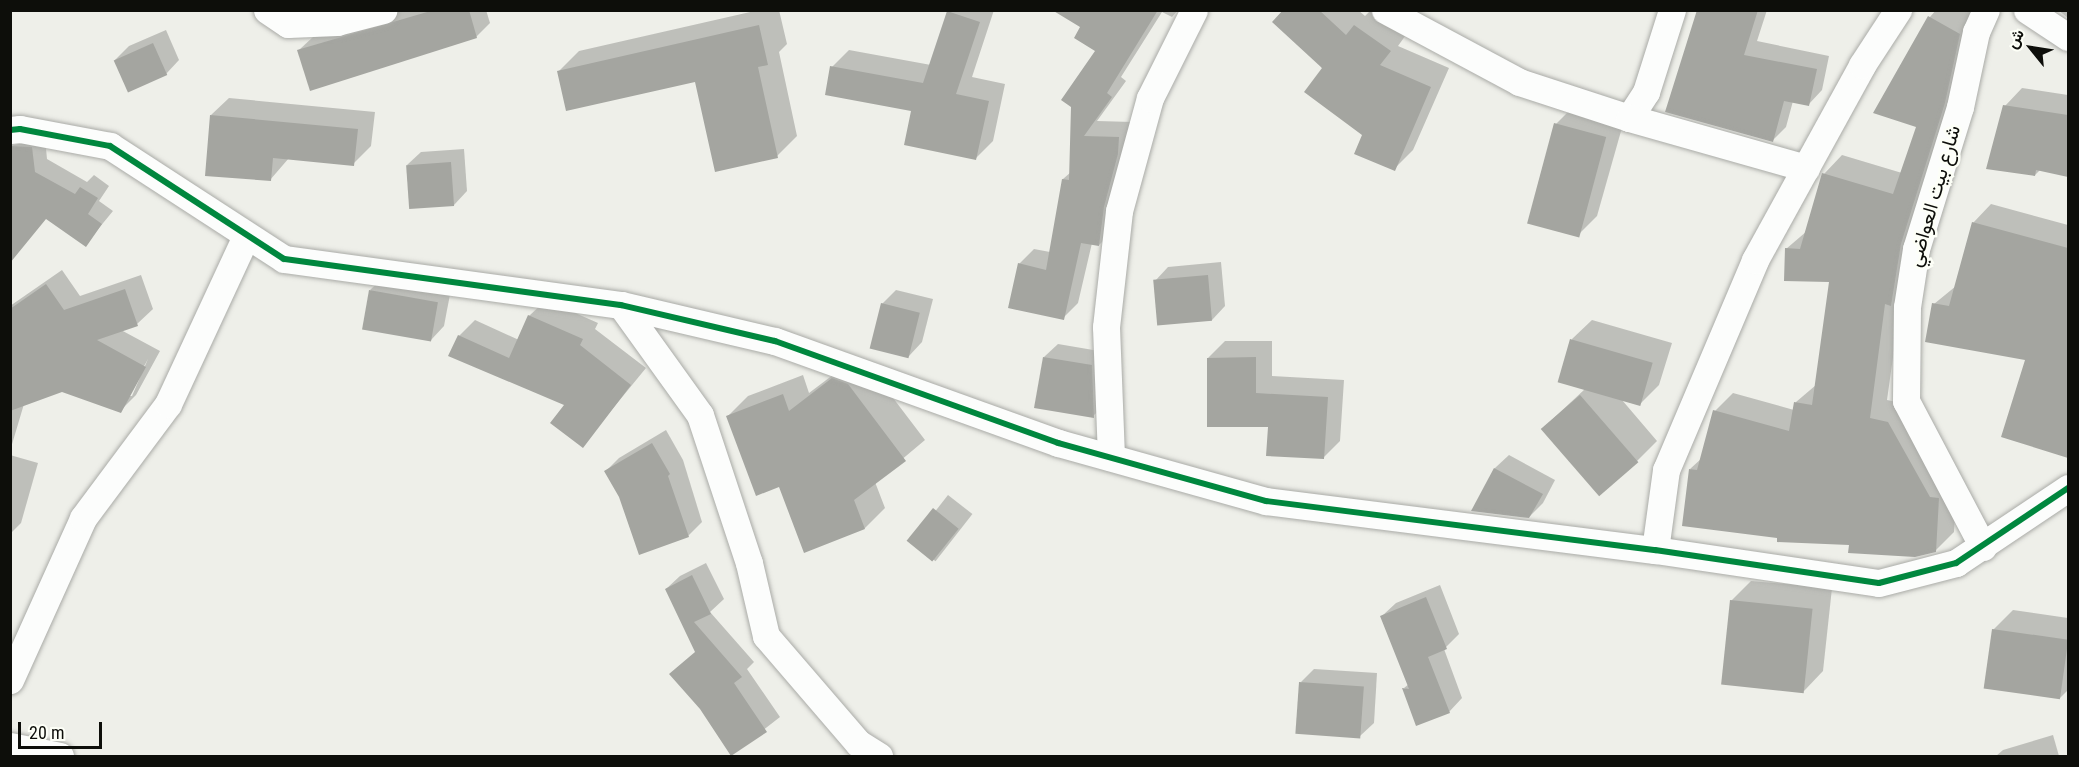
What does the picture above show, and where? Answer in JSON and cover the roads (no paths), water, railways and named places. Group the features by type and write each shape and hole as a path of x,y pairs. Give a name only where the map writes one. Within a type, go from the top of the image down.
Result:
{"street":[{"path":"267,10 288,24 337,22 383,10"},
{"path":"1111,457 1106,327 1119,211 1150,98 1194,10"},
{"path":"1385,10 1519,82 1629,118 1806,168"},
{"path":"1629,118 1646,92 1672,10"},
{"path":"1655,550 1666,470 1755,260 1862,65 1898,10"},
{"name":"شارع بيت العواضي","path":"1983,547 1906,400 1907,307 1916,249 1960,107 1976,32 1986,10"},
{"path":"2027,10 2068,37"},
{"path":"10,130 20,129 110,146 246,236 284,258 621,305 775,341 1058,442 1266,501 1655,550 1878,583 1956,563 2068,488"},
{"path":"10,680 83,518 168,404 246,236"},
{"path":"621,305 700,415 748,562 766,636 858,743 879,756"},
{"path":"10,746 60,756"}]}
